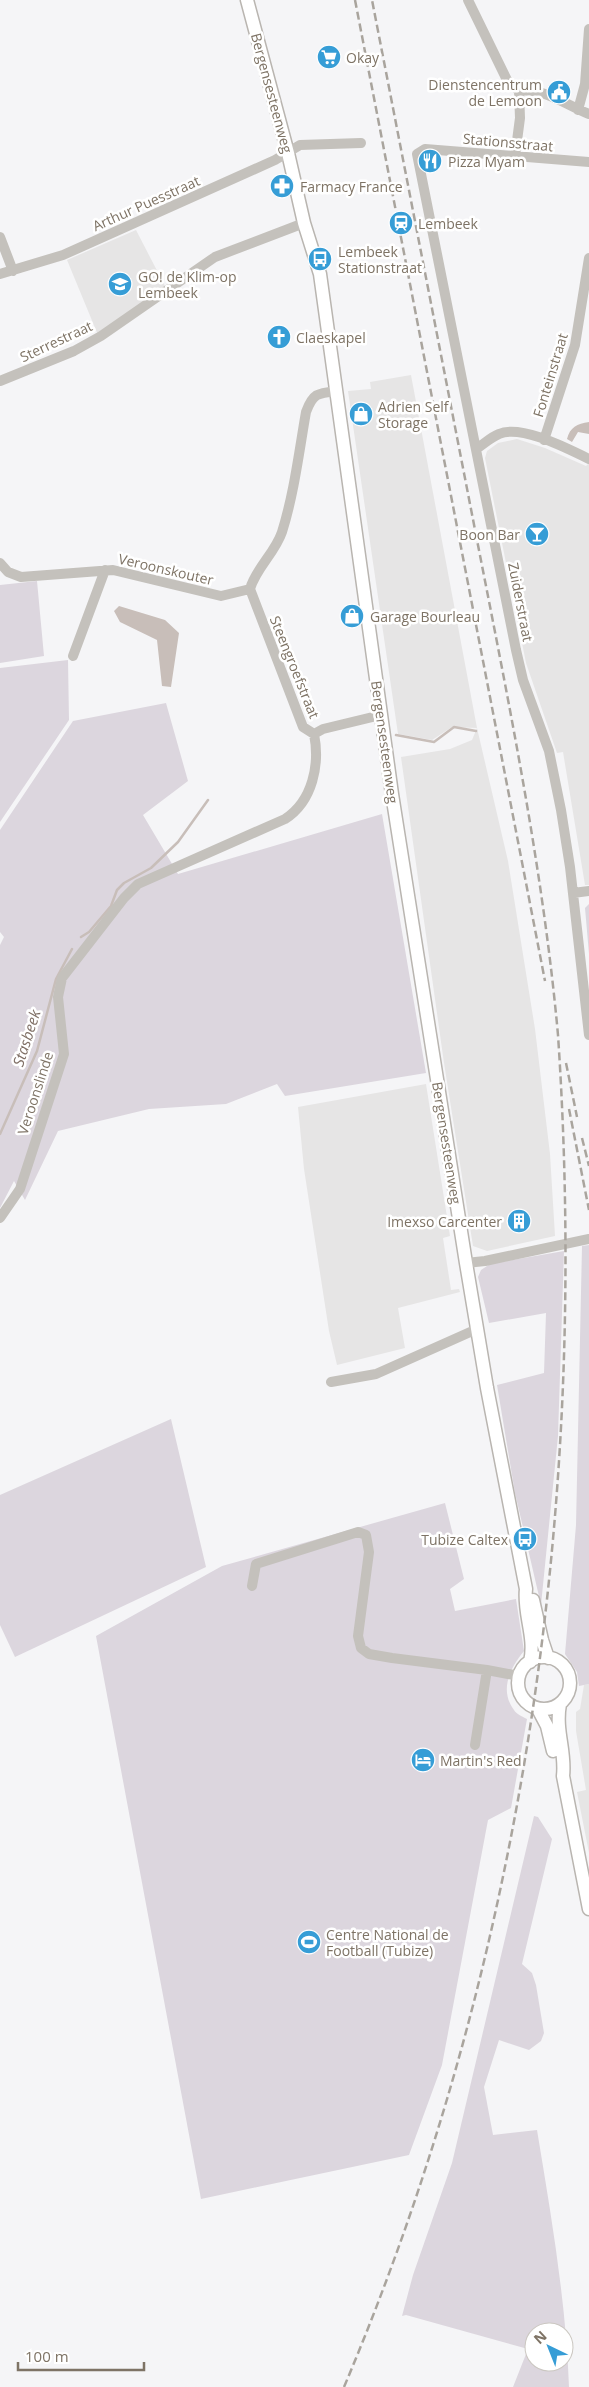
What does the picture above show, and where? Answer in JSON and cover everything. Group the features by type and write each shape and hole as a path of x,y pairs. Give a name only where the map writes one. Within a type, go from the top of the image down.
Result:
{"main road":[{"name":"Bergensesteenweg","path":"247,0 288,153 304,223 320,274 381,715 466,1263 506,1489 526,1589"},
{"path":"526,1589 533,1599 548,1658"},
{"path":"526,1589 525,1600 532,1643 530,1662 520,1676 519,1690 526,1702 538,1709 553,1708 560,1704 569,1692 570,1677 562,1664 548,1658 530,1662"},
{"path":"560,1704 558,1723 564,1765 563,1776 589,1909"},
{"path":"538,1709 550,1736 556,1767 563,1776"}],"street":[{"path":"468,0 506,80 519,91 528,90 573,105 578,110 589,114"},
{"path":"578,110 585,84 589,29"},
{"path":"515,156 520,118 519,91"},
{"path":"288,153 300,145 361,143"},
{"name":"Stationsstraat","path":"425,149 589,162"},
{"name":"Zuiderstraat","path":"425,149 417,154 523,680 549,751 561,810 573,893 589,1035"},
{"name":"Arthur Puesstraat","path":"0,274 63,255 288,153"},
{"name":"Sterrestraat","path":"0,381 74,351 101,336 215,257 304,223"},
{"path":"0,237 13,271"},
{"name":"Fonteinstraat","path":"544,440 575,345 589,258"},
{"path":"250,589 252,582 276,546 282,533 306,412 310,402 319,394 337,391"},
{"name":"Fonteinstraat","path":"476,449 500,433 515,430 589,459"},
{"name":"Veroonskouter","path":"0,563 8,572 22,577 105,570 221,596 250,589"},
{"name":"Veroonskouter","path":"73,656 105,570"},
{"name":"Steengroefstraat","path":"85,946 103,927 124,898 138,884 285,819 297,811 309,790 318,752 314,734 303,727 250,589"},
{"path":"314,734 323,729 381,715"},
{"path":"573,893 589,891"},
{"name":"Veroonslinde","path":"0,1218 20,1189 64,1054 58,997 62,978 85,946"},
{"path":"466,1263 485,1261 589,1239"},
{"path":"331,1382 376,1374 477,1329"},
{"path":"252,1586 256,1564 358,1532 366,1535 369,1552 358,1636 360,1648 370,1654 392,1658 520,1676"},
{"path":"475,1745 487,1670"}],"shaded area":[{"name":"GO! de Klim-op Lembeek","path":"136,230 166,288 98,335 67,260"},
{"path":"411,375 477,728 452,727 432,740 398,734 348,391 371,389 370,382"},
{"path":"589,422 589,434 578,432 572,442 567,439 575,427"},
{"path":"517,439 545,448 586,466 589,463 589,885 585,885 563,752 557,753 526,663 485,458 487,451 498,443"},
{"path":"37,581 44,656 0,663 0,585"},
{"path":"119,606 165,620 179,633 171,687 162,686 157,640 120,622 114,611"},
{"path":"68,660 69,720 0,822 0,668"},
{"path":"166,703 188,781 143,815 178,874 382,814 426,1073 285,1096 277,1084 226,1104 149,1109 58,1131 25,1200 14,1181 0,1208 0,945 4,937 0,932 0,830 73,721"},
{"path":"477,728 508,861 535,1029 550,1154 555,1236 487,1251 473,1246 444,1063 401,757 450,749 472,740"},
{"path":"589,904 589,954 585,908"},
{"path":"426,1084 450,1236 443,1238 451,1290 459,1289 460,1292 398,1308 405,1348 337,1365 329,1331 304,1169 298,1107"},
{"path":"589,1245 589,1684 579,1686 577,1672 565,1654 576,1525 582,1246"},
{"path":"564,1251 558,1436 541,1605 515,1493 497,1385 544,1373 546,1313 489,1323 478,1277 481,1270 490,1264"},
{"path":"171,1419 206,1567 15,1657 0,1625 0,1495"},
{"name":"Centre National de Football (Tubize)","path":"445,1503 464,1579 450,1589 455,1611 516,1599 524,1651 514,1665 508,1679 507,1695 515,1711 527,1719 511,1808 488,1820 442,2065 409,2155 201,2199 96,1636 222,1566"},
{"path":"589,1684 589,1853 577,1792 586,1790 576,1731 576,1712 580,1709 584,1685"},
{"path":"534,1816 538,1817 552,1839 522,1964 532,1973 536,1985 544,2033 541,2041 529,2050 499,2040 484,2087 493,2135 537,2130 565,2322 524,2322 524,2348 406,2315 402,2316 413,2275 452,2163"},
{"path":"524,2359 524,2372 568,2372 569,2387 513,2387"}],"waterway":[{"name":"Stasbeek","path":"396,735 434,742 454,727 476,731"},
{"name":"Stasbeek","path":"81,937 89,932 111,906 117,890 124,883 151,868 178,842 208,800"},
{"name":"Stasbeek","path":"0,1134 37,1051 56,979 72,949"}],"railway":[{"path":"355,0 545,981"},
{"path":"344,2387 406,2225 458,2060 499,1893 530,1725 552,1554 563,1382 565,1209 558,1035 544,911 501,663 372,0"},
{"path":"566,1063 577,1117"},
{"path":"569,1109 589,1210"},
{"path":"582,1138 589,1166"}],"place":[{"name":"Okay","path":"329,57"},
{"name":"Dienstencentrum de Lemoon","path":"559,92"},
{"name":"Pizza Myam","path":"430,161"},
{"name":"Farmacy France","path":"282,186"},
{"name":"Lembeek","path":"401,223"},
{"name":"Lembeek Stationstraat","path":"320,259"},
{"name":"GO! de Klim-op Lembeek","path":"120,284"},
{"name":"Claeskapel","path":"279,337"},
{"name":"Adrien Self Storage","path":"361,414"},
{"name":"Boon Bar","path":"537,534"},
{"name":"Garage Bourleau","path":"352,616"},
{"name":"Imexso Carcenter","path":"519,1221"},
{"name":"Tubize Caltex","path":"525,1539"},
{"name":"Martin's Red","path":"423,1760"},
{"name":"Centre National de Football (Tubize)","path":"309,1942"}]}
